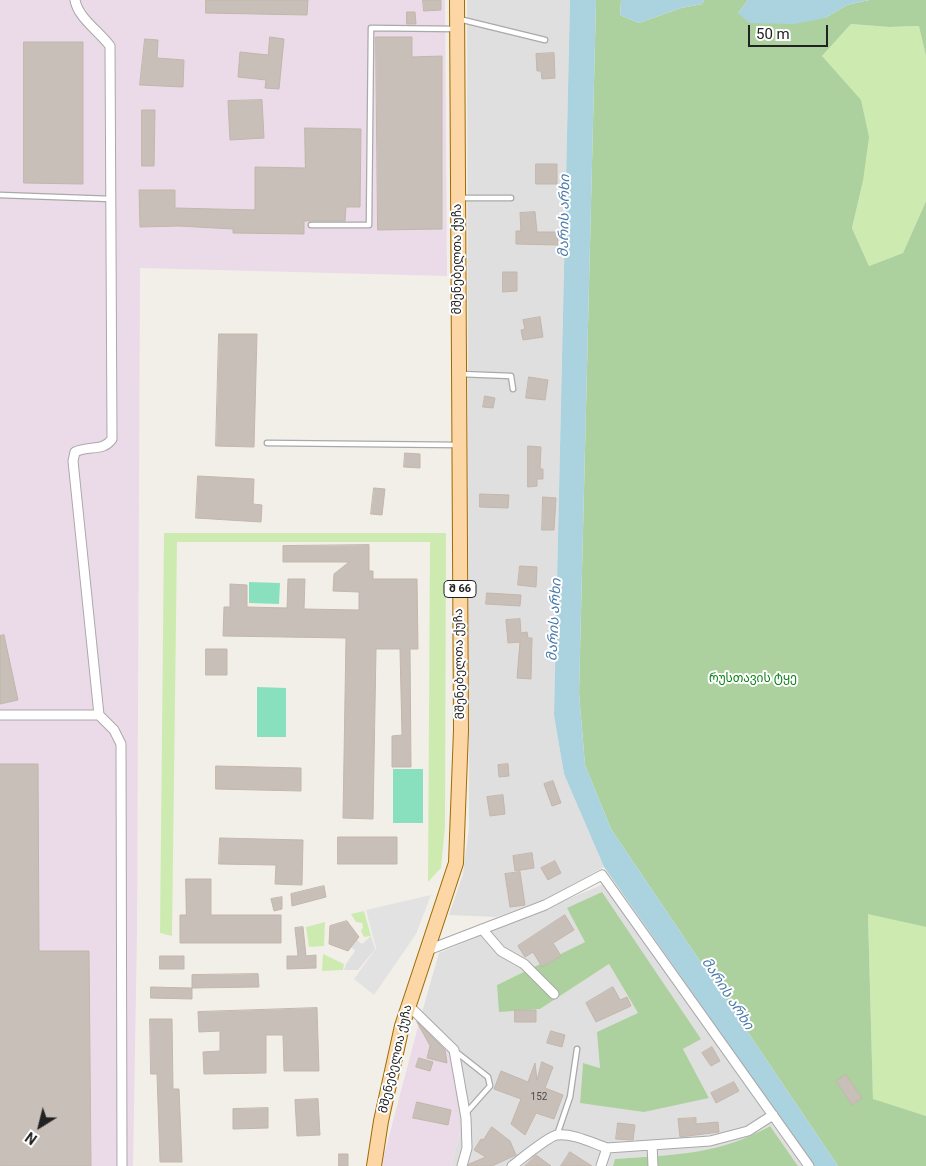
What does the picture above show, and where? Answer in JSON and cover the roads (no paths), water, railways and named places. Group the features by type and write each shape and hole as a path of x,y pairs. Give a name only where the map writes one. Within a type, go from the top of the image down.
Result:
{"main road":[{"name":"მშენებელთა ქუჩა","path":"374,1166 381,1121 408,1005 456,863 461,730 458,0"}],"street":[{"path":"75,0 83,17 102,35 110,46 112,439 107,446 100,448 84,447 75,452 73,461 99,714 114,730 121,744 123,758 122,1166"},
{"path":"0,715 99,714"},
{"path":"428,950 546,905 602,875 809,1166"},
{"path":"482,930 501,951 524,964 554,994"},
{"path":"408,1005 454,1050 466,1113 467,1148 462,1166"},
{"path":"512,1166 546,1140 557,1135 574,1137 607,1148 710,1141 748,1131 773,1115"},
{"path":"652,1145 653,1166"},
{"path":"601,1166 607,1148"}],"lane":[{"path":"311,225 369,225 371,28 457,24 545,40"},
{"path":"0,195 111,199"},
{"path":"458,198 511,198"},
{"path":"459,374 511,376 513,389"},
{"path":"267,443 459,446"},
{"path":"557,1135 570,1098 577,1049"},
{"path":"454,1050 488,1077 490,1086 466,1113"}],"water":[{"path":"570,0 596,0 579,693 585,765 611,829 838,1166 814,1166 604,867 564,774 554,715"},
{"path":"621,0 704,0 702,4 681,8 639,23 620,15"},
{"path":"748,0 869,0 847,5 825,18 794,24 749,23 738,13"}],"water label":[{"name":"მარის არხი","path":"565,216"},
{"name":"მარის არხი","path":"555,620"},
{"name":"მარის არხი","path":"727,994"}],"park label":[{"name":"რუსთავის ტყე","path":"753,679"}]}
